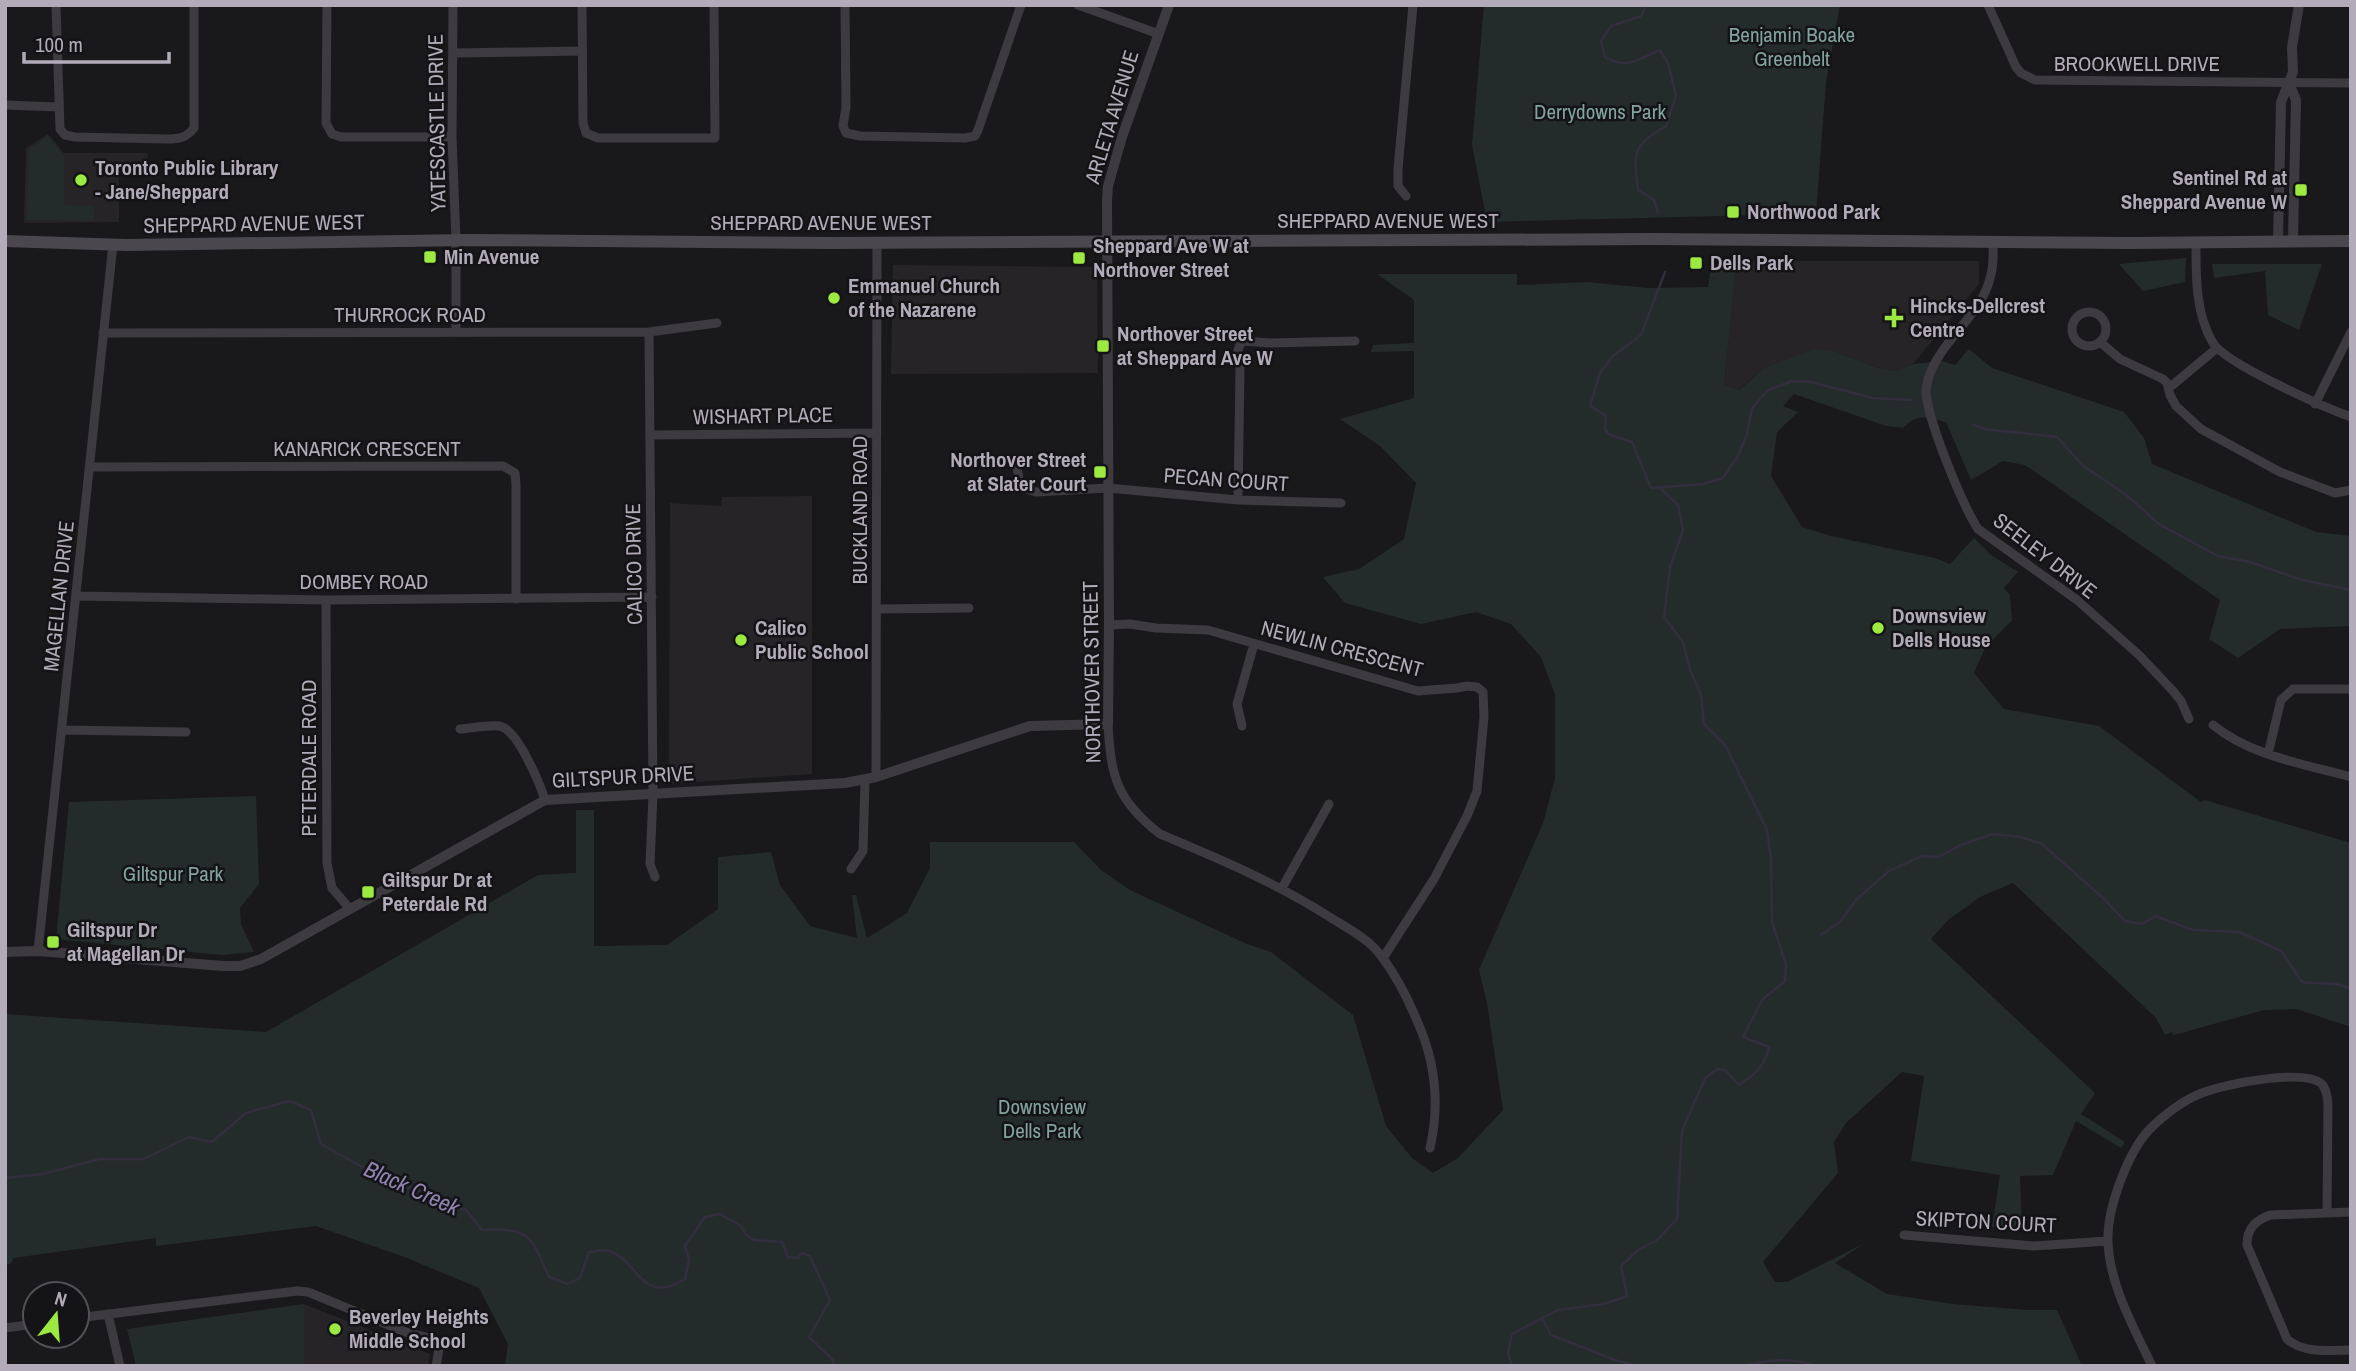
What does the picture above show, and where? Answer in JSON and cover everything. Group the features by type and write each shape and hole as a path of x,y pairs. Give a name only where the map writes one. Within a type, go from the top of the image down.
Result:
{"main road":[{"name":"SHEPPARD AVENUE WEST","path":"5,241 113,244 456,240 877,243 1653,239 2351,241"}],"street":[{"path":"56,5 60,129 65,135 167,139 180,139 194,128 194,5"},
{"path":"327,5 326,123 332,134 341,138 452,137"},
{"name":"YATESCASTLE DRIVE","path":"453,5 452,137 456,240"},
{"path":"582,5 583,123 586,133 598,138 715,138 713,5"},
{"path":"845,5 846,107 843,126 846,133 860,136 965,138 975,136 978,130 1021,5"},
{"path":"1078,5 1159,34"},
{"name":"ARLETA AVENUE","path":"1108,242 1108,186 1122,137 1170,5"},
{"path":"1406,196 1398,186 1398,169 1413,5"},
{"name":"BROOKWELL DRIVE","path":"1987,5 2016,66 2035,80 2351,83"},
{"path":"2277,240 2281,102 2293,72 2292,47 2299,5"},
{"path":"454,53 582,51"},
{"path":"2289,83 2296,100 2293,240"},
{"path":"5,104 58,107"},
{"path":"456,240 456,332"},
{"name":"NORTHOVER STREET","path":"1108,242 1108,724 1110,763 1114,776 1121,792 1141,818 1160,834 1307,901 1366,940 1383,958 1413,1010 1429,1049 1436,1092 1436,1116 1430,1148"},
{"name":"SEELEY DRIVE","path":"1993,242 1992,274 1985,293 1945,346 1932,369 1926,391 1931,422 1969,512 1979,528 2077,600 2139,655 2173,691 2189,719"},
{"path":"2196,242 2196,273 2201,312 2217,348 2315,404 2351,417"},
{"name":"BUCKLAND ROAD","path":"850,870 863,851 870,779 878,609 877,243"},
{"name":"MAGELLAN DRIVE","path":"38,951 113,244"},
{"name":"THURROCK ROAD","path":"103,333 649,332 717,323"},
{"name":"CALICO DRIVE","path":"649,332 653,794 650,863 655,877"},
{"path":"2315,404 2351,332"},
{"path":"1238,500 1239,345 1243,341 1355,341"},
{"path":"2100,342 2120,359 2162,379 2176,406 2212,436 2280,472 2335,493 2351,491"},
{"path":"2169,388 2217,348"},
{"name":"WISHART PLACE","path":"650,435 877,433"},
{"name":"PECAN COURT","path":"1016,462 1020,484 1023,488 1036,492 1108,488 1238,500 1341,503"},
{"name":"KANARICK CRESCENT","path":"90,467 503,466 515,473 516,600"},
{"name":"DOMBEY ROAD","path":"76,596 326,600 652,597"},
{"name":"PETERDALE ROAD","path":"326,600 327,863 332,888 350,909"},
{"path":"878,609 969,608"},
{"name":"NEWLIN CRESCENT","path":"1109,625 1208,630 1418,691 1467,685 1477,687 1483,692 1484,717 1477,791 1434,879 1383,958"},
{"path":"1242,726 1237,704 1254,644"},
{"path":"2268,754 2281,700 2293,689 2351,689"},
{"name":"GILTSPUR DRIVE","path":"5,952 38,951 240,966 261,959 545,800 870,779 1030,726 1108,724"},
{"path":"2213,724 2229,738 2268,754 2351,777"},
{"path":"460,729 499,726 507,729 519,745 541,786 545,800"},
{"path":"63,730 186,732"},
{"path":"1282,888 1329,804"},
{"path":"2152,1366 2118,1290 2108,1241 2113,1205 2124,1172 2141,1140 2152,1126 2202,1093 2259,1079 2306,1079 2320,1083 2326,1090 2328,1104 2327,1212"},
{"path":"2351,1212 2280,1213 2262,1218 2251,1227 2247,1245 2287,1339 2294,1346 2316,1350 2351,1350"},
{"name":"SKIPTON COURT","path":"1904,1235 2034,1246 2108,1241"},
{"path":"91,1316 297,1291 308,1292 434,1341 440,1354 436,1366"},
{"path":"108,1314 120,1366"}],"shaded area":[{"path":"48,134 64,153 148,153 147,173 119,174 119,222 24,223 26,148"},
{"path":"1737,261 1979,261 1979,284 1913,364 1896,371 1875,367 1837,352 1764,368 1738,390 1724,385"},
{"path":"893,265 1097,267 1098,373 891,374"},
{"name":"Calico Public School","path":"812,496 812,774 669,784 670,503 721,506 722,497"},
{"name":"Beverley Heights Middle School","path":"304,1304 430,1354 428,1366 304,1366"}],"green space":[{"name":"Derrydowns Park","path":"1484,5 1840,5 1826,82 1816,214 1802,214 1801,217 1799,214 1487,222 1472,145"},
{"path":"47,136 64,155 64,205 94,206 94,221 27,220 28,150"},
{"path":"2186,258 2185,282 2143,291 2119,264"},
{"name":"Downsview Dells Park","path":"1712,261 1737,261 1724,385 1739,390 1764,368 1815,349 1837,352 1875,367 1896,371 1913,364 1942,361 1955,365 1969,349 1992,368 2124,412 2144,438 2152,464 2316,532 2351,536 2351,626 2280,629 2238,658 2209,639 2220,600 2025,465 2003,461 1971,480 1946,422 1918,418 1903,428 1886,426 1794,394 1783,406 1798,412 1777,432 1771,476 1802,527 1831,536 1935,558 1950,564 1974,538 1991,555 2018,572 2004,588 2010,595 2012,620 1985,648 1974,673 2004,709 2099,726 2201,802 2205,800 2351,843 2351,1027 2297,1009 2264,1010 2174,1035 2172,1032 2165,1035 2156,1018 2013,883 1980,897 1948,920 1931,939 2095,1093 2081,1114 2125,1142 2121,1148 2076,1121 2053,1175 2020,1176 2022,1229 1992,1227 2000,1175 1911,1161 1924,1076 1902,1072 1846,1123 1834,1142 1838,1173 1763,1262 1775,1282 1787,1282 1865,1243 1835,1263 1887,1294 1953,1304 2057,1310 2082,1366 505,1366 508,1344 479,1288 407,1258 316,1226 156,1246 156,1238 14,1258 10,1264 5,1265 5,1014 266,1032 538,875 576,873 576,810 594,810 594,946 667,945 718,909 718,857 771,852 780,885 810,926 857,938 852,895 856,895 867,938 907,913 930,868 930,842 1074,842 1101,870 1130,890 1247,944 1271,952 1353,1015 1386,1126 1412,1158 1433,1173 1458,1158 1503,1110 1487,1003 1479,970 1543,823 1555,778 1555,695 1541,657 1511,624 1476,612 1421,624 1345,603 1323,577 1359,569 1404,539 1416,483 1380,446 1340,419 1414,398 1414,351 1371,352 1373,345 1414,343 1414,300 1377,274 1517,274 1517,285 1587,282 1648,288 1708,287"},
{"path":"2212,264 2322,264 2299,330 2268,315 2265,271 2214,278"},
{"name":"Giltspur Park","path":"256,796 259,884 240,908 241,924 254,952 222,955 56,939 69,802"},
{"path":"304,1304 304,1366 136,1366 127,1329"}],"waterway":[{"name":"Black Creek","path":"1647,5 1641,16 1611,26 1601,41 1605,57 1613,61 1633,62 1660,50 1668,63 1676,96 1666,126 1641,145 1635,167 1638,190 1654,200 1658,212"},
{"path":"1665,272 1641,335 1613,356 1600,373 1590,406 1606,416 1605,430 1610,435 1632,442 1651,488 1703,484 1723,478 1739,454 1747,434 1752,408 1768,390 1792,381 1811,382 1873,398 1911,400"},
{"path":"1973,425 1985,429 2057,437 2082,465 2125,494 2159,524 2218,556 2250,562 2302,580 2351,590"},
{"name":"Black Creek","path":"1512,1366 1508,1353 1512,1334 1558,1310 1604,1304 1627,1296 1621,1266 1638,1250 1657,1240 1677,1219 1682,1131 1705,1078 1717,1069 1725,1070 1739,1085 1758,1069 1765,1060 1769,1047 1743,1037 1762,1000 1785,981 1786,965 1772,922 1771,859 1767,830 1725,745 1704,724 1701,695 1690,670 1683,642 1664,617 1670,567 1683,530 1678,505 1658,486"},
{"path":"1821,935 1840,922 1856,900 1889,871 1922,856 1938,857 1961,845 1993,834 2021,837 2042,844 2125,921 2142,924 2155,916 2193,930 2239,932 2281,951 2302,982 2333,984 2351,989"},
{"name":"Black Creek","path":"5,1178 43,1174 100,1159 144,1159 189,1137 212,1142 246,1113 289,1101 311,1110 321,1144 373,1173 466,1210 482,1230 498,1229 520,1233 533,1243 549,1277 568,1284 580,1278 589,1252 605,1250 625,1261 648,1284 658,1288 670,1286 685,1279 689,1260 685,1246 705,1217 720,1214 741,1226 746,1235 754,1240 782,1242 788,1257 798,1258 802,1253 810,1256 830,1300 809,1337 833,1360 834,1366"},
{"path":"1542,1318 1551,1335 1637,1366"},
{"path":"1744,1366 1780,1360 1815,1366"}],"place":[{"name":"Toronto Public Library - Jane/Sheppard","path":"81,180"},
{"name":"Sentinel Rd at Sheppard Avenue W","path":"2301,190"},
{"name":"Northwood Park","path":"1733,212"},
{"name":"Min Avenue","path":"430,257"},
{"name":"Sheppard Ave W at Northover Street","path":"1079,258"},
{"name":"Dells Park","path":"1696,263"},
{"name":"Emmanuel Church of the Nazarene","path":"834,298"},
{"name":"Hincks-Dellcrest Centre","path":"1894,318"},
{"name":"Northover Street at Sheppard Ave W","path":"1103,346"},
{"name":"Northover Street at Slater Court","path":"1100,472"},
{"name":"Downsview Dells House","path":"1878,628"},
{"name":"Calico Public School","path":"741,640"},
{"name":"Giltspur Dr at Peterdale Rd","path":"368,892"},
{"name":"Giltspur Dr at Magellan Dr","path":"53,942"},
{"name":"Beverley Heights Middle School","path":"335,1329"}],"park label":[{"name":"Benjamin Boake Greenbelt","path":"1792,47"}]}
